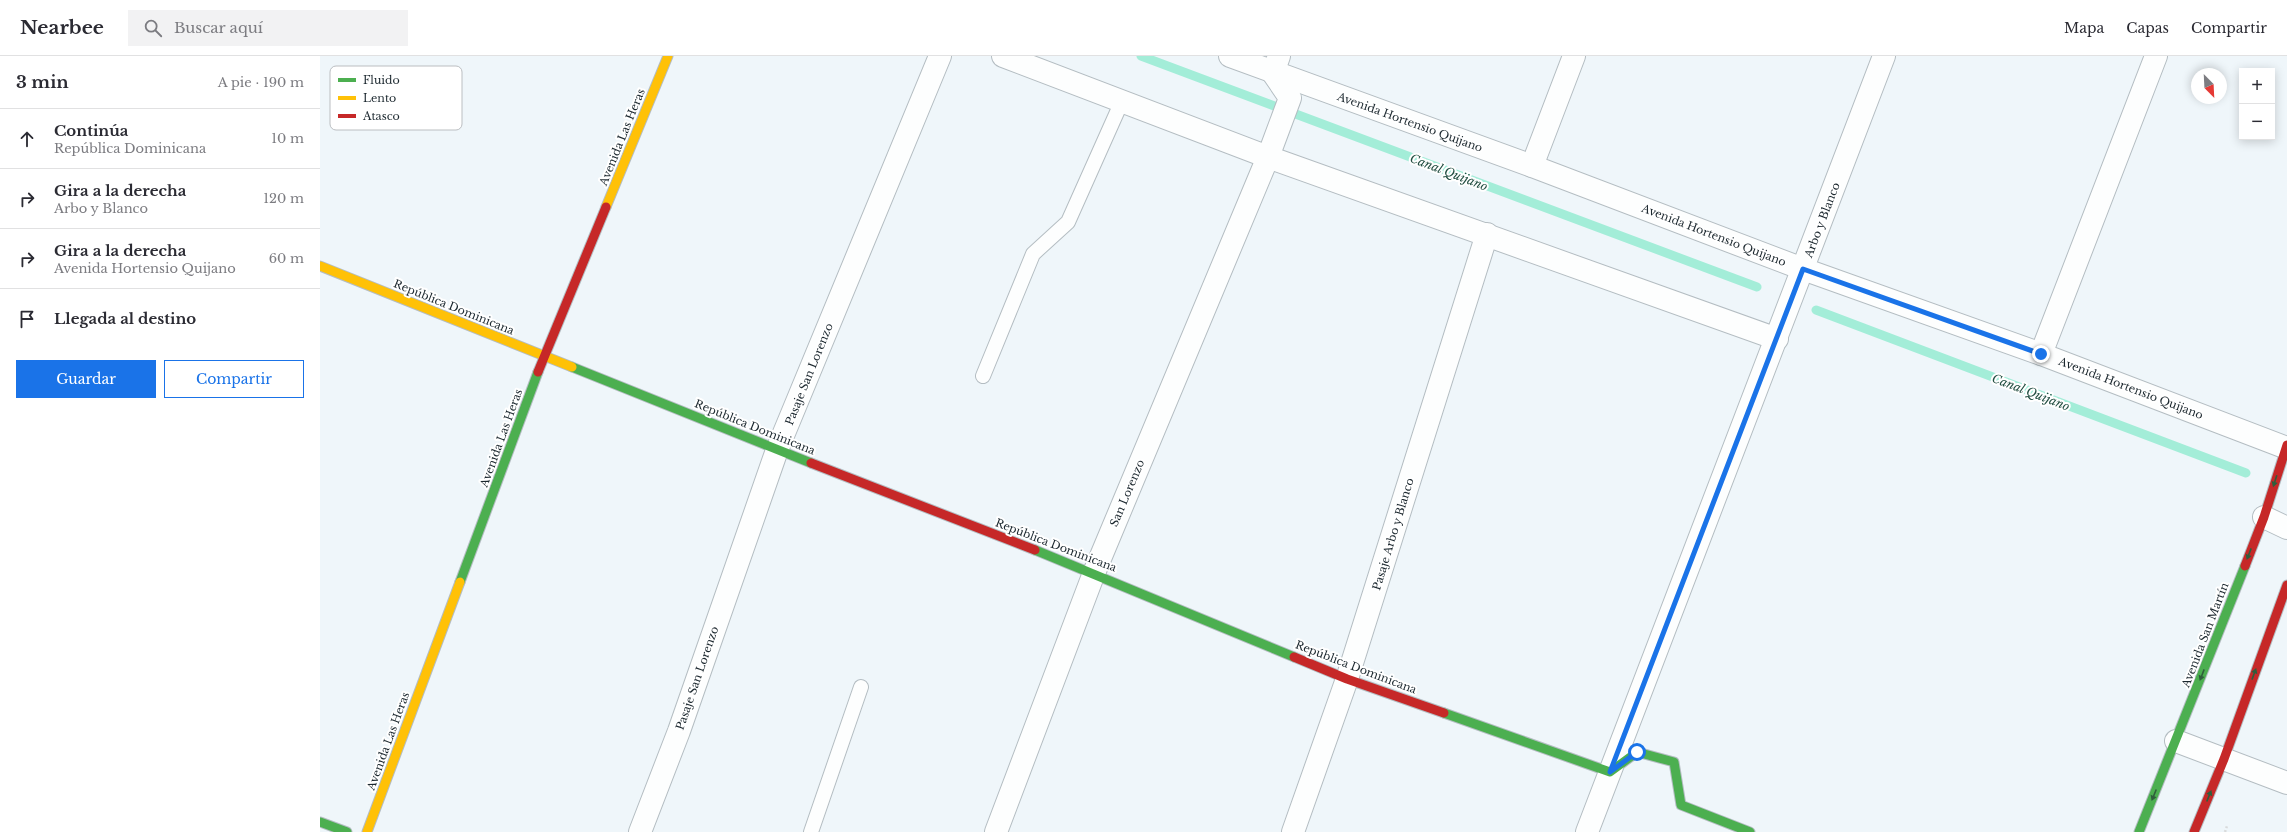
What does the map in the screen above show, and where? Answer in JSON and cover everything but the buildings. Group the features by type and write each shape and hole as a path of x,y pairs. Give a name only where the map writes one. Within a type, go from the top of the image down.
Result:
{"street":[{"name":"Avenida Las Heras","path":"367,832 544,356 668,56"},
{"name":"Pasaje San Lorenzo","path":"640,832 679,731 777,450 940,56"},
{"path":"1003,56 1268,157 1487,234 1777,339"},
{"name":"Avenida Hortensio Quijano","path":"1230,56 1276,64 1532,166 1803,269 2041,354 2287,447"},
{"path":"1532,166 1574,56"},
{"name":"Arbo y Blanco","path":"1587,832 1777,339 1884,56"},
{"path":"2041,354 2156,56"},
{"name":"San Lorenzo","path":"996,832 1094,573 1268,157 1290,98 1276,64"},
{"name":"Pasaje Arbo y Blanco","path":"1293,832 1347,679 1487,234"},
{"name":"República Dominicana","path":"320,266 777,450 1094,573 1347,679 1610,772"},
{"name":"Avenida San Martín","path":"2139,832 2264,517 2287,447"},
{"path":"2264,517 2287,528"},
{"path":"2194,832 2224,759 2287,585"},
{"path":"2176,742 2287,783"},
{"path":"1610,772 1637,752 1674,762 1681,805 1750,832"},
{"path":"320,822 347,832"}],"lane":[{"path":"983,376 1033,254 1068,222 1122,101"},
{"path":"811,832 861,687"}],"waterway":[{"name":"Canal Quijano","path":"1141,56 1757,287"},
{"name":"Canal Quijano","path":"1816,310 2246,473"}],"traffic: fast":[{"path":"572,367 811,463"},
{"path":"460,582 538,372"},
{"path":"1035,550 1294,657"},
{"path":"2139,832 2245,566"},
{"path":"1444,713 1610,772 1637,752 1674,762 1681,805 1750,832"},
{"path":"320,822 347,832"}],"traffic: slow":[{"path":"606,207 668,56"},
{"path":"320,266 572,367"},
{"path":"367,832 460,582"}],"traffic: jam":[{"path":"538,372 606,207"},
{"path":"2245,566 2264,517 2287,445"},
{"path":"811,463 1035,550"},
{"path":"2194,832 2224,759 2287,585"},
{"path":"1294,657 1347,679 1444,713"}],"route":[{"path":"1637,752 1610,772 1803,269 2041,354"}]}
